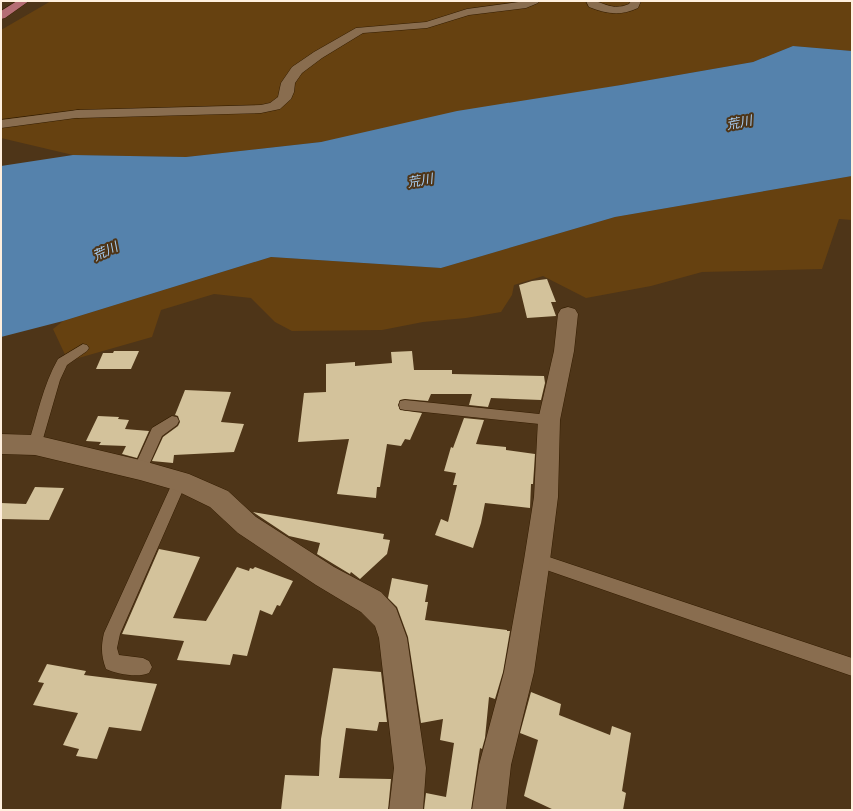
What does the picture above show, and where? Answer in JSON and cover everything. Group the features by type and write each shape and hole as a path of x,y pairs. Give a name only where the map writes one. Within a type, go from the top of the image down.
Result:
{"highway":[{"path":"1,16 24,1"}],"street":[{"path":"1,124 78,114 261,109 275,106 284,98 288,83 297,70 318,55 360,30 427,25 467,12 526,5 534,1"},
{"path":"591,1 593,5 612,10 628,9 634,6 636,1"},
{"path":"490,810 495,765 519,672 537,560 546,497 549,420 564,351 568,314"},
{"path":"1,444 35,445 180,481 219,499 247,525 325,576 371,602 386,618 393,638 410,768 406,810"}],"lane":[{"path":"35,445 54,380 62,362 83,348"},
{"path":"405,404 549,420"},
{"path":"140,470 157,432 172,421"},
{"path":"143,667 112,664 109,648 112,633 180,481"},
{"path":"537,560 852,667"}],"shaded area":[{"path":"51,1 852,1 852,51 793,46 753,62 621,85 321,142 186,157 73,155 1,138 1,30"},
{"path":"852,176 852,220 839,219 822,269 702,272 651,286 586,298 543,276 514,285 512,295 501,312 466,318 423,322 382,330 292,331 275,322 251,298 214,294 161,310 152,337 68,361 53,329 63,321 271,257 441,268 615,217"}],"water":[{"name":"荒川","path":"793,46 852,51 852,176 615,217 441,268 271,257 63,321 1,337 1,166 73,155 186,157 321,142 457,111 753,62"}],"building":[{"path":"547,279 556,302 551,302 556,316 527,318 519,285"},
{"path":"114,351 139,351 131,369 96,369 103,353 113,353"},
{"path":"412,351 414,370 452,370 452,374 544,376 545,383 541,400 491,398 488,407 469,405 472,394 431,394 428,401 400,400 398,405 400,410 422,413 410,440 405,439 401,446 387,444 380,487 377,487 376,498 337,494 349,439 298,442 304,393 326,392 326,364 355,362 355,366 392,363 391,352"},
{"path":"185,390 231,392 221,422 244,424 234,452 174,455 173,463 152,461 163,437 178,426 180,422 178,416 175,415"},
{"path":"98,416 119,417 118,419 129,420 125,429 149,431 137,458 122,454 126,446 99,445 101,442 86,441"},
{"path":"464,418 484,420 476,444 506,447 506,450 535,454 533,484 531,484 530,508 485,503 481,523 473,548 435,535 441,519 448,522 457,485 453,485 456,473 444,471 451,447 453,448"},
{"path":"35,487 64,488 49,520 1,519 1,503 26,504"},
{"path":"253,512 384,534 383,539 390,540 387,554 360,579 351,572 350,574 317,554 320,543 289,536"},
{"path":"159,549 200,557 173,618 206,621 237,567 249,571 250,568 253,569 255,567 293,581 280,606 277,605 272,615 260,610 247,656 233,654 230,665 177,660 184,641 122,634"},
{"path":"392,578 428,585 425,602 428,602 425,620 510,631 503,672 495,699 489,697 485,738 482,749 480,748 471,810 424,810 426,793 446,797 454,743 440,740 443,719 421,723 408,637 397,607 388,598"},
{"path":"47,664 86,671 84,675 157,684 141,731 109,727 97,759 76,756 79,749 63,745 78,713 33,705 44,683 38,682"},
{"path":"333,668 381,672 387,722 379,722 377,731 346,728 339,778 391,779 388,810 281,810 285,775 319,776 321,739"},
{"path":"531,692 561,704 559,715 610,735 612,726 631,733 622,791 626,793 623,810 554,810 524,796 538,740 520,733"}]}
